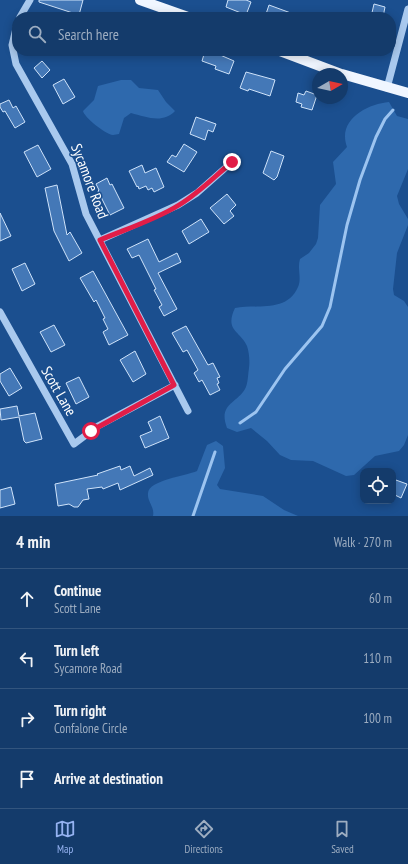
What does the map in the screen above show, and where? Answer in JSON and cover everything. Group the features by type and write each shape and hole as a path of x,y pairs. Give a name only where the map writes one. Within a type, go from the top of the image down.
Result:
{"main road":[{"path":"140,0 174,12"},
{"path":"293,56 326,68"},
{"path":"348,76 408,93"}],"street":[{"path":"23,12 30,0"},
{"path":"396,54 408,9"},
{"name":"Sycamore Road","path":"14,56 16,64 72,164 85,209 188,411"},
{"path":"387,88 396,56"},
{"path":"100,240 160,215 178,205 197,192 232,162"},
{"name":"Scott Lane","path":"0,312 74,444 98,426 174,385"}],"shaded area":[{"path":"121,80 131,80 139,88 158,90 166,102 175,111 170,115 160,118 148,118 131,113 124,118 119,134 113,135 105,132 91,121 83,111 94,100 98,86"},
{"path":"389,102 397,116 408,119 408,169 397,196 399,204 408,219 408,225 397,253 393,289 394,295 404,301 408,307 408,435 404,445 399,451 375,456 354,475 346,476 313,461 291,460 280,455 267,441 251,428 237,432 227,428 225,420 226,409 245,389 249,365 247,346 232,326 231,322 235,308 279,304 286,301 293,295 299,284 300,259 309,253 316,244 318,238 320,205 336,184 333,162 347,147 345,137 346,129 350,121 356,115 363,110 380,103"},
{"path":"216,441 223,446 225,468 217,485 220,489 263,496 284,510 298,516 153,516 153,510 148,496 150,489 161,482 197,471 207,445"}],"building":[{"path":"39,0 83,0 80,12 70,12 39,2"},
{"path":"228,0 246,0 251,2 247,12 238,12 226,7"},
{"path":"374,4 385,7 384,12 372,12"},
{"path":"269,5 288,12 267,12"},
{"path":"204,56 222,56 234,61 229,74 215,69 216,66 202,61"},
{"path":"42,61 50,70 42,78 34,68"},
{"path":"246,72 275,80 270,96 249,89 248,91 240,88"},
{"path":"64,79 75,97 63,104 53,85"},
{"path":"306,91 312,93 312,104 314,104 312,110 301,107 302,104 296,102 298,93 304,95"},
{"path":"9,100 13,108 16,106 25,122 15,128 5,111 3,112 0,107 0,104"},
{"path":"196,117 216,124 213,132 208,130 205,140 190,134"},
{"path":"184,144 197,152 184,172 167,162 172,155 176,157"},
{"path":"38,145 51,169 37,177 24,152"},
{"path":"271,151 284,156 277,177 274,180 263,173"},
{"path":"142,165 145,173 156,168 164,187 154,192 152,188 148,190 146,186 139,189 138,186 137,187 129,171"},
{"path":"107,178 110,185 112,184 124,208 110,215 96,184"},
{"path":"57,185 67,235 70,232 82,253 69,261 54,231 45,188"},
{"path":"227,194 236,205 230,211 234,216 224,224 210,208"},
{"path":"0,213 11,236 0,241"},
{"path":"201,219 209,232 189,244 182,231"},
{"path":"148,239 159,262 177,253 181,262 158,273 177,309 164,316 159,307 162,305 154,290 156,289 139,255 132,258 127,249"},
{"path":"25,263 35,284 22,291 12,269"},
{"path":"93,271 128,335 109,345 103,332 108,329 103,319 105,318 96,300 94,302 80,278"},
{"path":"54,325 65,345 51,352 40,332"},
{"path":"186,326 208,365 213,363 220,377 217,378 219,383 217,384 220,390 210,395 202,380 199,382 194,373 198,370 187,350 183,352 172,333"},
{"path":"135,351 146,374 133,382 120,360"},
{"path":"10,368 22,388 9,396 0,381 0,374"},
{"path":"79,377 89,397 76,404 66,383"},
{"path":"17,406 19,416 35,413 42,439 26,443 24,441 19,417 1,420 0,409"},
{"path":"160,416 169,438 145,448 140,436 152,431 148,422"},
{"path":"120,466 121,470 130,466 134,476 150,468 153,475 120,490 118,483 103,489 102,487 87,489 89,499 83,500 78,507 74,507 69,504 58,506 55,484 98,475 97,474"},
{"path":"396,480 407,484 401,498 396,496"},
{"path":"11,487 15,504 0,508 0,490"}],"waterway":[{"path":"240,423 256,412 285,369 322,326 330,307 347,225 360,180 376,137 385,119 393,110"},
{"path":"193,516 215,452"}],"route":[{"path":"91,431 174,385 100,240 160,215 178,205 197,192 232,162"}]}
